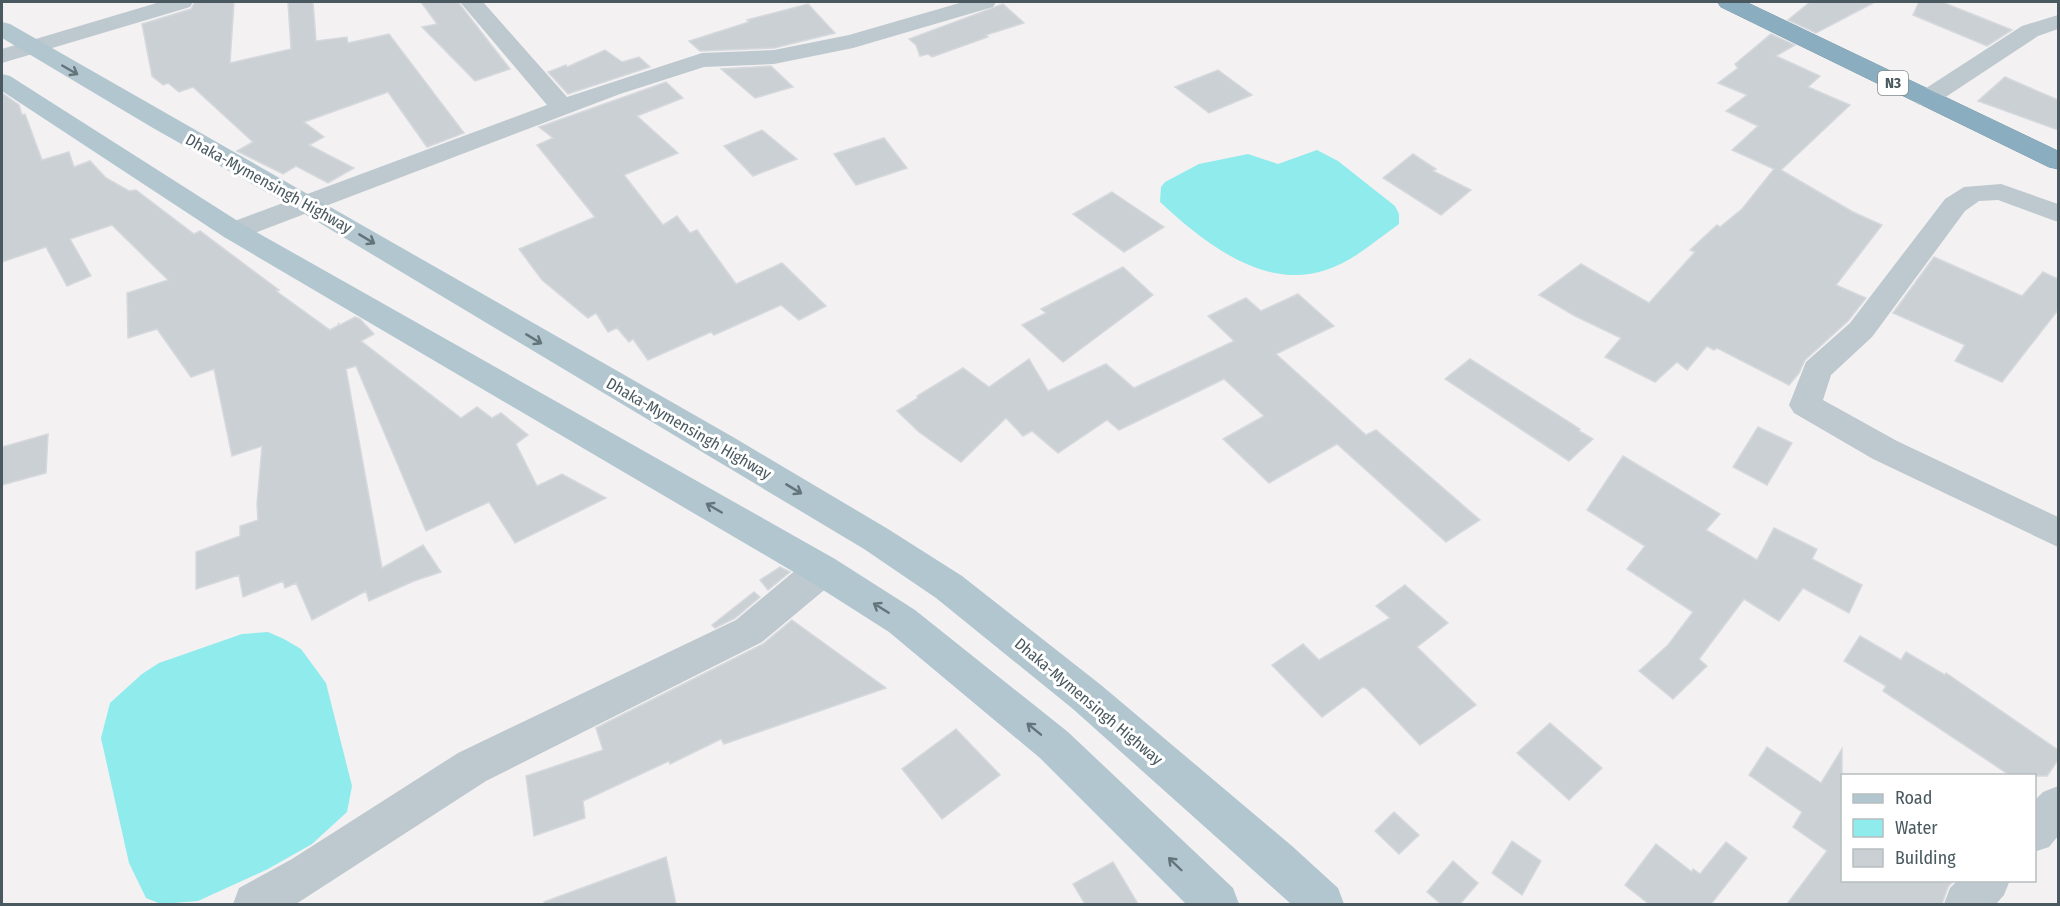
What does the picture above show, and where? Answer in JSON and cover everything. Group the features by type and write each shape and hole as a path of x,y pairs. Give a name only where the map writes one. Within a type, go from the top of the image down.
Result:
{"highway":[{"name":"N3","path":"1729,2 2058,161"}],"main road":[{"name":"Dhaka-Mymensingh Highway","path":"2,29 16,51 162,123 308,204 572,361 721,446 876,539 949,587 1088,697 1277,861 1322,904"},
{"path":"2,81 234,231 822,570 902,621 1054,745 1217,904"}],"street":[{"path":"16,51 182,2"},
{"path":"471,2 563,108"},
{"path":"234,231 611,89 702,60 774,57 853,41 985,2"},
{"path":"1926,99 2030,32 2058,22"},
{"path":"2058,214 2001,192 1973,193 1955,205 1861,330 1817,370 1805,405 1885,450 2058,533"},
{"path":"255,904 307,874 472,767 749,632 822,570"},
{"path":"2036,829 2058,806"},
{"path":"1966,904 1987,882"}],"water":[{"path":"1317,150 1338,161 1395,206 1399,214 1399,224 1355,256 1326,270 1303,275 1280,274 1236,259 1195,232 1160,202 1161,187 1165,182 1199,164 1248,154 1278,164"},
{"path":"268,632 301,649 326,683 352,786 347,812 312,844 268,869 198,901 161,904 146,898 129,863 101,738 110,703 142,674 159,663 242,634"}],"building":[{"path":"195,2 234,2 230,63 291,49 288,2 313,2 316,41 347,37 348,43 389,34 464,133 427,147 388,92 304,122 324,137 309,145 354,168 328,183 296,166 283,174 237,151 253,142 193,87 179,92 168,83 163,85 152,76 142,24 191,9"},
{"path":"421,2 458,2 510,69 475,81 422,27 437,24"},
{"path":"1810,2 1875,2 1816,33 1788,20"},
{"path":"1919,2 1942,2 2012,30 1987,46 1913,15"},
{"path":"808,4 835,33 774,48 700,51 689,41 749,22 747,20"},
{"path":"1003,4 1024,23 986,35 988,37 932,57 928,54 920,56 916,45 909,39"},
{"path":"1771,34 1795,45 1776,56 1820,76 1808,87 1850,105 1781,170 1853,212 1882,225 1836,285 1866,298 1848,321 1805,360 1799,373 1789,385 1717,348 1714,350 1707,346 1687,370 1677,362 1655,382 1605,357 1621,338 1575,316 1539,295 1581,264 1649,303 1695,252 1690,250 1717,225 1720,227 1742,209 1774,169 1732,150 1758,126 1726,111 1747,95 1718,83 1738,68 1735,64"},
{"path":"605,50 622,62 639,57 650,67 568,94 548,72 566,65 567,67"},
{"path":"771,66 793,87 755,98 721,69"},
{"path":"1218,70 1252,95 1209,113 1175,87"},
{"path":"2005,77 2058,100 2058,130 1978,101"},
{"path":"666,82 683,98 637,116 678,153 624,175 663,225 677,216 690,233 697,230 736,284 782,263 826,306 799,320 781,305 714,335 711,332 648,360 633,339 629,342 617,328 608,332 596,313 588,318 542,280 519,249 595,217 537,145 553,138 539,127"},
{"path":"2,93 19,105 22,115 25,114 42,160 69,152 74,167 90,161 106,178 129,191 136,190 194,234 200,231 330,330 339,325 338,323 340,325 355,317 360,319 374,334 361,341 461,418 477,407 492,418 501,413 528,435 516,444 537,486 562,474 606,498 515,543 489,502 426,531 356,366 346,369 382,568 423,545 441,572 369,601 366,591 312,620 296,583 285,588 283,581 243,597 239,575 196,589 196,552 240,536 240,526 258,520 257,504 262,446 232,456 214,369 191,377 157,329 128,338 127,293 168,280 112,225 70,239 91,276 67,286 46,247 2,262"},
{"path":"762,130 797,159 753,176 724,146"},
{"path":"884,138 907,168 856,185 834,154"},
{"path":"1413,154 1436,169 1433,171 1471,190 1441,215 1383,178"},
{"path":"1112,192 1164,227 1124,252 1073,214"},
{"path":"1934,257 2022,296 2043,272 2058,279 2058,310 2002,382 1955,361 1965,345 1893,313"},
{"path":"1123,267 1153,295 1063,362 1022,325 1046,313 1041,309"},
{"path":"1298,294 1334,326 1276,354 1366,435 1376,430 1480,520 1446,542 1337,444 1269,483 1223,439 1264,416 1224,379 1119,430 1107,420 1058,453 1032,431 1023,436 1006,418 961,462 919,432 897,411 963,368 989,387 1029,359 1048,391 1106,364 1134,388 1234,341 1208,316 1246,298 1261,311"},
{"path":"1470,359 1593,439 1569,461 1445,379"},
{"path":"1758,427 1792,443 1767,485 1733,467"},
{"path":"48,434 46,473 2,485 2,447"},
{"path":"1623,456 1720,514 1706,530 1757,560 1774,528 1817,549 1812,559 1862,585 1849,613 1803,588 1779,621 1744,599 1699,659 1707,666 1673,699 1639,671 1668,645 1693,612 1627,569 1645,546 1587,510"},
{"path":"780,567 790,572 768,590 760,580"},
{"path":"1405,585 1448,623 1417,647 1476,705 1420,745 1367,689 1363,687 1322,717 1272,665 1303,644 1319,660 1390,618 1376,606"},
{"path":"754,592 760,597 735,618 715,628 712,625"},
{"path":"792,620 886,688 724,744 721,739 670,764 669,761 583,801 585,818 534,836 526,776 603,750 596,728 763,644"},
{"path":"1860,636 1901,660 1906,652 1945,675 1946,673 2058,750 2058,760 2047,776 2008,774 1883,691 1886,686 1844,661"},
{"path":"1550,723 1602,768 1569,800 1517,753"},
{"path":"956,729 1000,775 942,819 902,769"},
{"path":"1767,747 1821,783 1842,749 1841,882 1952,882 1942,904 1787,904 1827,851 1793,827 1802,812 1749,775"},
{"path":"1394,812 1419,835 1399,854 1375,831"},
{"path":"1512,841 1541,861 1522,895 1492,873"},
{"path":"1726,842 1747,858 1711,904 1649,904 1625,885 1656,844 1692,872 1693,869 1700,874"},
{"path":"666,857 676,904 545,904 544,902"},
{"path":"1453,861 1478,883 1460,904 1441,904 1427,892"},
{"path":"1113,862 1138,904 1085,904 1073,884"}]}
